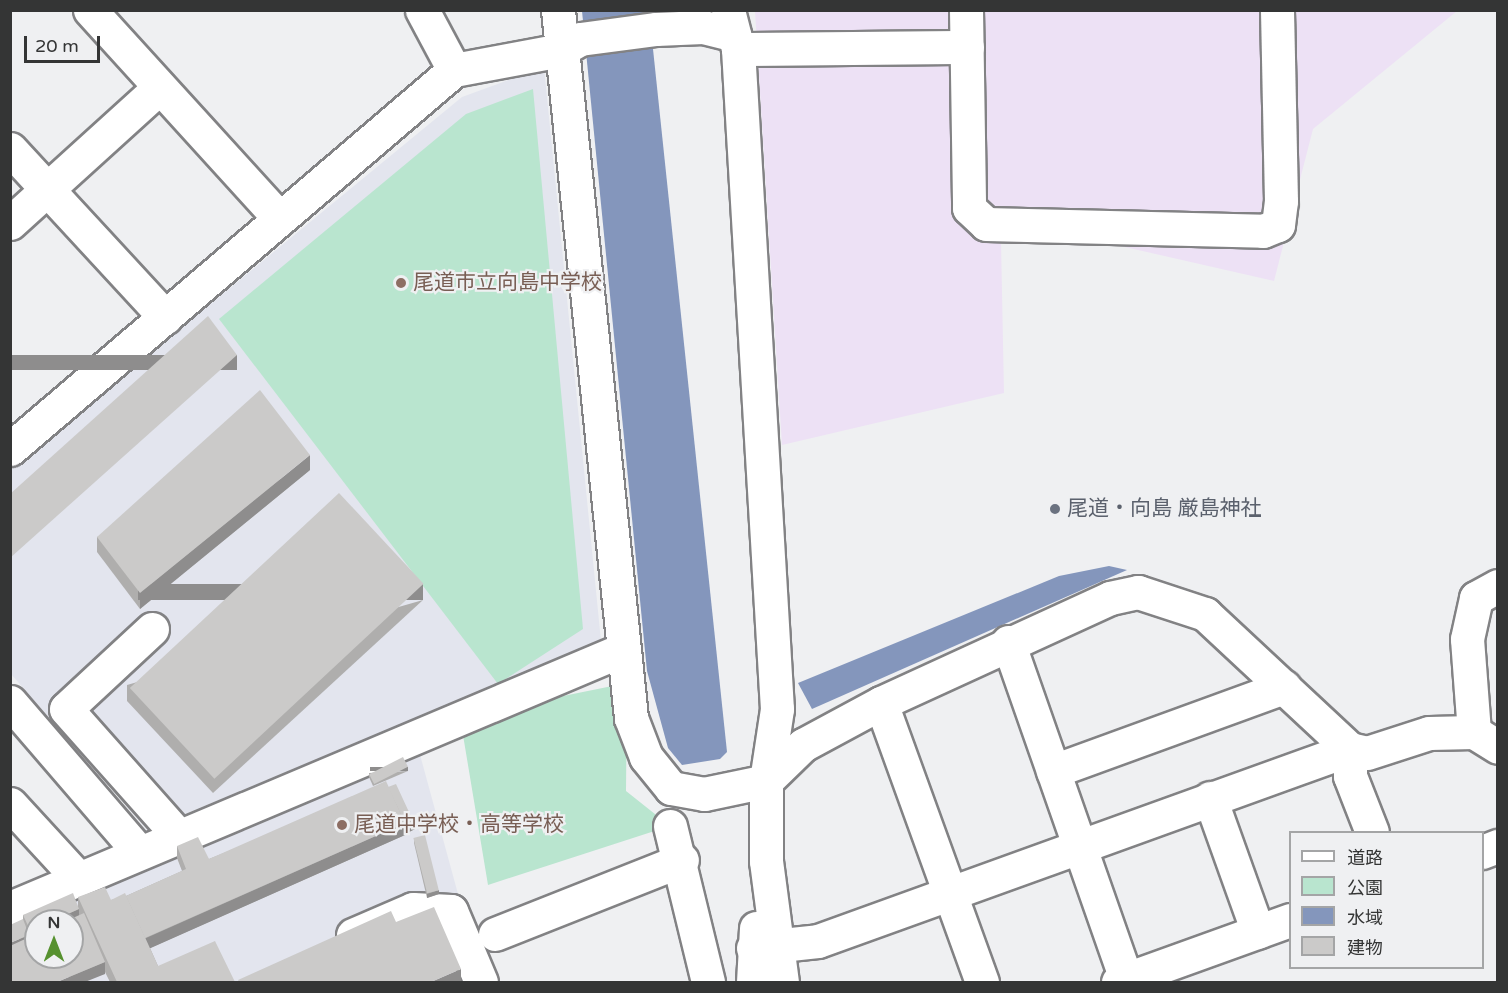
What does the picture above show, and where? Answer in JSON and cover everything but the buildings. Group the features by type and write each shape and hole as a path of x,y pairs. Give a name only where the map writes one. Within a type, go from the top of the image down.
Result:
{"street":[{"path":"90,10 280,219"},
{"path":"422,10 454,70"},
{"path":"558,10 571,44 622,650 631,718 646,757 671,788 704,794 766,781 804,745 881,703 1008,642 1110,597 1138,592 1205,614 1350,749 1367,753 1430,733 1486,740 1467,639 1476,598 1497,586"},
{"path":"966,10 969,208 986,224 1263,231 1278,225 1281,201 1277,10"},
{"path":"11,448 454,70 571,44 656,29 703,27 967,47"},
{"path":"733,31 777,709 766,781 765,948 753,982"},
{"path":"10,223 160,87"},
{"path":"10,149 165,317"},
{"path":"152,629 66,709 178,836"},
{"path":"1008,642 1079,844 1122,981 1289,921"},
{"path":"10,908 622,650"},
{"path":"1053,771 1284,687"},
{"path":"881,703 982,982"},
{"path":"17,723 139,852"},
{"path":"765,948 818,940 949,894 1079,844 1350,749"},
{"path":"1350,749 1350,776 1372,831"},
{"path":"1210,798 1258,932"},
{"path":"10,804 78,878"},
{"path":"670,826 682,860 708,982"},
{"path":"495,934 682,860"},
{"path":"327,947 413,909 451,911 482,982"},
{"path":"765,948 782,982"}],"shaded area":[{"path":"755,11 1457,11 1313,129 1274,281 1103,242 1001,241 1004,393 782,445"},
{"name":"尾道市立向島中学校","path":"544,67 601,641 147,830 11,674 10,469 462,97"},
{"name":"尾道中学校・高等学校","path":"419,751 482,982 11,982 11,925 24,919 24,969 84,969 84,909 49,909"}],"green space":[{"path":"533,89 583,629 498,684 219,319 466,114"},
{"path":"627,683 626,791 670,826 488,885 460,717"}],"water":[{"path":"582,11 649,11 727,752 720,759 682,765 668,748 647,671"},
{"path":"1109,566 1127,570 812,709 798,683 1059,576"}],"place":[{"name":"尾道市立向島中学校","path":"401,283"},
{"name":"尾道・向島 厳島神社","path":"1055,509"},
{"name":"尾道中学校・高等学校","path":"342,825"}]}
